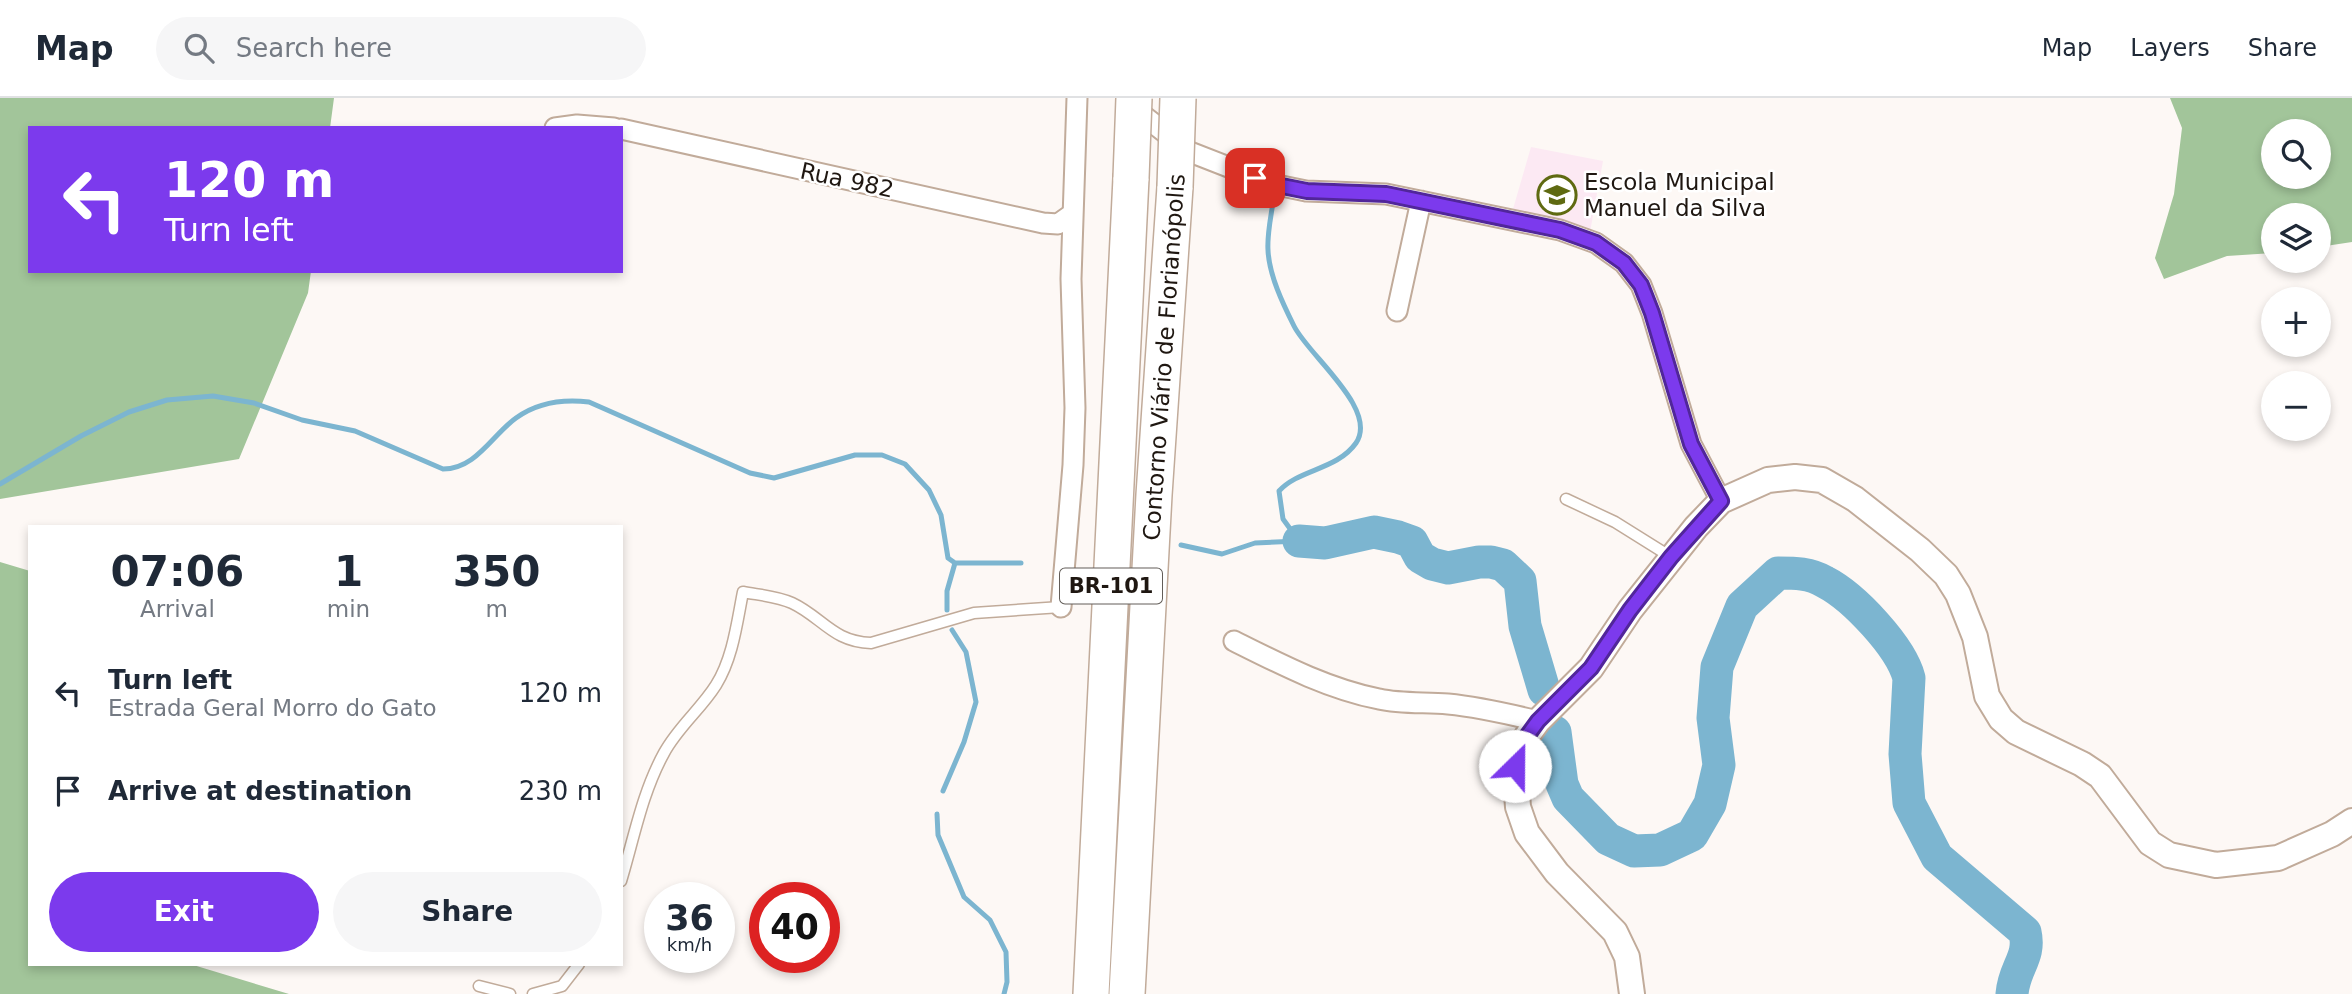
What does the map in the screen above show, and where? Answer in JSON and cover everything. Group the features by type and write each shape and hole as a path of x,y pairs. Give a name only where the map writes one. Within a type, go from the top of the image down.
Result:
{"highway":[{"name":"Contorno Viário de Florianópolis","path":"1091,994 1134,98"},
{"name":"Contorno Viário de Florianópolis","path":"1127,994 1178,98"}],"street":[{"path":"1061,607 1075,408 1072,214 1077,98"},
{"path":"1122,98 1190,152 1272,184 1307,191 1386,194 1560,230 1596,243 1624,263 1641,285 1691,444 1721,501"},
{"path":"570,126 589,126"},
{"name":"Rua 982","path":"623,129 1043,223 1058,223 1072,214"},
{"path":"1397,311 1421,201"},
{"path":"1632,994 1627,957 1615,932 1557,873 1527,833 1518,807 1515,766 1522,743 1538,721 1591,668 1630,610 1671,557 1721,501 1768,480 1796,477 1822,480 1855,499 1920,550 1946,575 1958,594 1975,637 1987,696 2001,719 2016,732 2082,764 2100,776 2150,843 2169,855 2216,865 2278,858 2332,834 2352,821"},
{"path":"1234,640 1266,657 1353,693 1381,700 1484,709 1538,721"}],"lane":[{"path":"1566,499 1615,523 1671,557"},
{"path":"623,873 648,789 664,752 717,684 733,644 743,592 796,604 824,626 845,638 871,643 974,613 1061,607"},
{"path":"533,994 562,986 577,966"},
{"path":"479,986 509,994"}],"shaded area":[{"name":"Escola Municipal Manuel da Silva","path":"1531,147 1603,161 1590,232 1547,216 1513,209"}],"green space":[{"path":"0,98 334,98 330,126 28,126 28,273 311,273 308,293 239,459 0,499"},
{"path":"2170,98 2352,98 2352,242 2331,245 2331,203 2261,203 2261,254 2227,256 2164,279 2155,258 2174,194 2182,128"},
{"path":"0,562 28,570 28,966 197,966 289,994 0,994"}],"waterway":[{"path":"1273,202 1268,250 1277,289 1294,326 1350,399 1358,414 1361,429 1356,443 1339,459 1297,478 1279,491 1283,519 1299,541"},
{"path":"0,484 81,436 129,412 167,400 213,396 254,403 302,420 355,431 443,469 455,468 474,457 507,425 533,408 551,403 580,401 589,402 750,473 774,478 855,455 882,455 905,464 929,490 941,515 948,558 955,563 1021,563"},
{"path":"1299,541 1325,543 1374,532 1412,542 1420,557 1432,564 1448,568 1479,562 1503,565 1520,581 1525,626 1544,690"},
{"path":"1181,545 1222,554 1255,543 1299,541"},
{"path":"947,610 947,591 955,563"},
{"path":"1555,732 1562,784 1568,798 1608,839 1634,851 1660,850 1692,835 1710,804 1719,765 1713,718 1717,667 1742,606 1778,573 1808,575 1825,582 1849,599 1875,624 1897,652 1909,678 1905,754 1909,803 1937,857 2025,932 2026,949 2012,994"},
{"path":"943,791 964,742 976,702 966,652 952,630"},
{"path":"937,814 938,835 964,897 990,920 1006,952 1007,982 1004,994"}],"place":[{"name":"Escola Municipal Manuel da Silva","path":"1557,195"}],"route":[{"path":"1255,178 1307,191 1386,194 1560,230 1596,243 1624,263 1641,285 1691,444 1721,501 1671,557 1630,610 1591,668 1538,721 1522,743 1515,766"}]}
